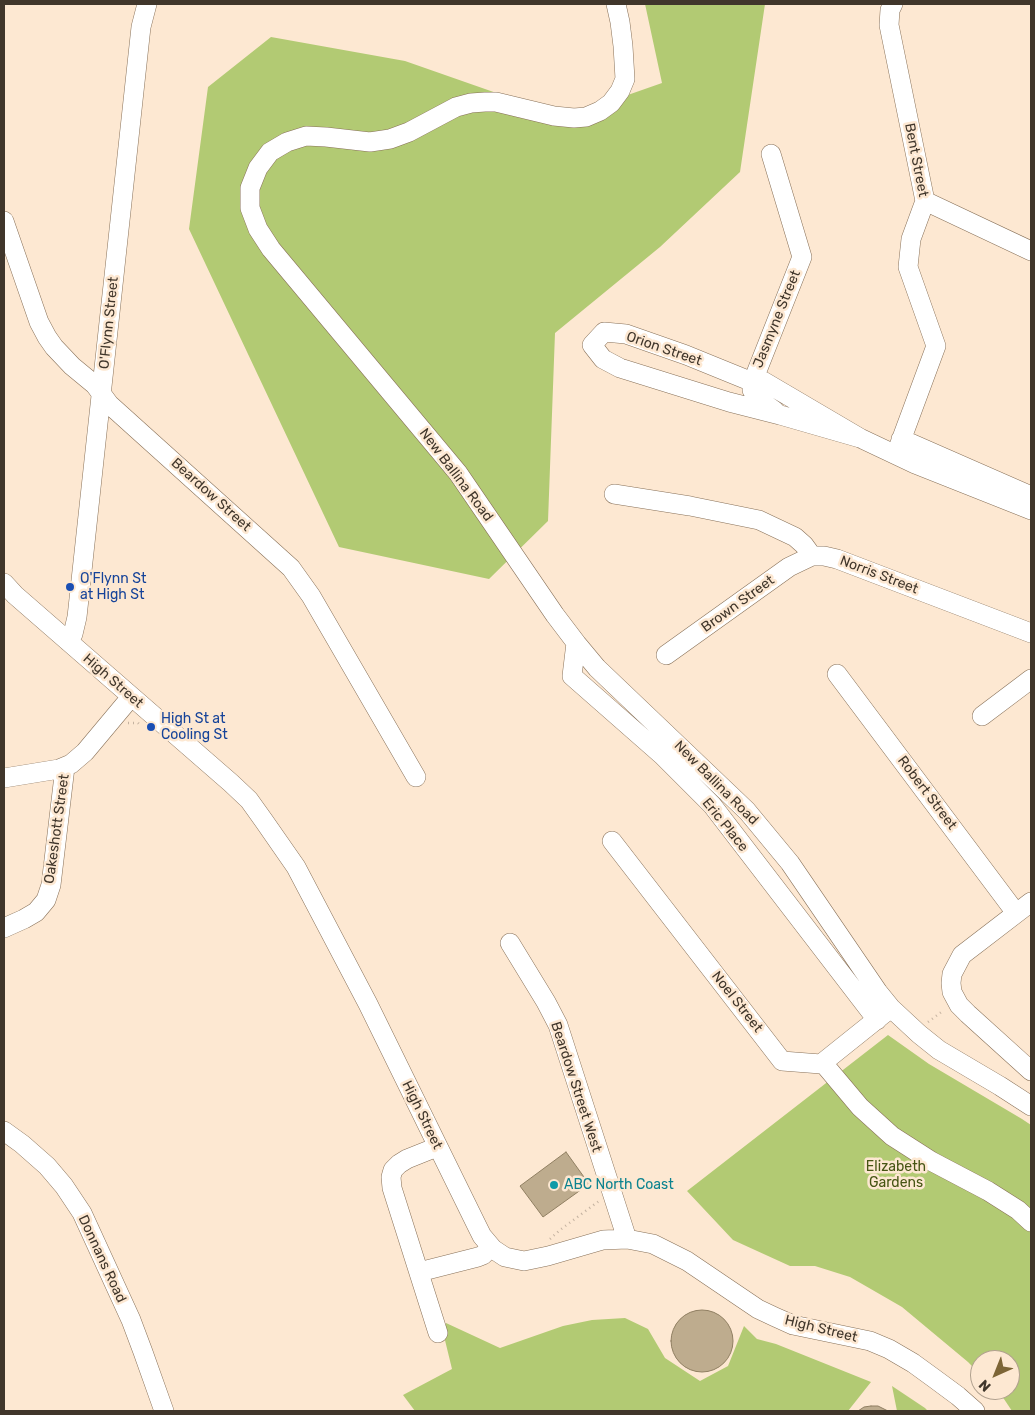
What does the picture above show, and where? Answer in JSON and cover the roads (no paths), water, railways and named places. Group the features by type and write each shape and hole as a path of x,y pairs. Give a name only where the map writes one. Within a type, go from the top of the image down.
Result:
{"street":[{"name":"O'Flynn Street","path":"69,642 74,634 77,617 141,27 147,4"},
{"name":"New Ballina Road","path":"616,4 622,38 624,79 620,91 611,103 600,111 586,117 574,118 554,116 496,102 471,103 456,108 409,132 390,139 370,142 326,136 306,136 287,142 270,152 258,168 250,188 250,208 258,230 271,249 458,473 555,615 597,668 747,811 790,863 878,992 884,1014 918,1034 938,1050 1031,1106"},
{"name":"Bent Street","path":"893,4 890,10 889,24 925,201 911,239 908,267 936,346 898,446"},
{"name":"Jasmyne Street","path":"771,154 802,257 753,381 752,390 758,399 780,415"},
{"path":"925,201 1031,251"},
{"name":"Beardow Street","path":"4,222 37,316 47,337 63,358 95,385 109,404 291,568 311,596 416,777"},
{"name":"Orion Street","path":"860,438 763,381 745,379 686,355 626,334 604,332 592,345 603,359 620,368 729,402 860,438 898,446 915,464 1031,510"},
{"path":"898,446 1031,496"},
{"path":"614,494 690,506 759,520 794,537 804,545 812,556"},
{"name":"Norris Street","path":"812,556 837,559 1031,633"},
{"name":"Brown Street","path":"666,655 789,567 812,556"},
{"name":"High Street","path":"4,583 15,595 231,783 248,800 296,867 368,1004 482,1236 491,1247 506,1257 524,1261 603,1240 626,1239 654,1244 687,1261 758,1309 784,1321 793,1325 870,1341 889,1349 913,1363 975,1411"},
{"name":"Eric Place","path":"576,643 572,676 662,755 712,805 884,1014"},
{"name":"Robert Street","path":"837,674 1024,907"},
{"path":"982,716 1031,679"},
{"path":"4,778 65,767 78,760 131,697"},
{"name":"Oakeshott Street","path":"4,928 36,912 46,900 51,885 65,767"},
{"name":"Noel Street","path":"612,841 782,1061 823,1063"},
{"path":"1024,907 962,955 952,974 951,983 952,992 959,1005 1031,1071"},
{"name":"Beardow Street West","path":"510,943 558,1025 626,1239"},
{"path":"884,1014 823,1063 860,1107 892,1136 931,1161 994,1195 1018,1210 1031,1222"},
{"name":"Donnans Road","path":"4,1131 47,1166 64,1186 82,1213 131,1320 164,1411"},
{"path":"437,1147 399,1164 393,1170 391,1177 392,1188 438,1333"},
{"path":"419,1272 478,1257 491,1247"}],"place":[{"name":"O'Flynn St at High St","path":"70,587"},
{"name":"High St at Cooling St","path":"151,727"},
{"name":"ABC North Coast","path":"554,1185"}],"park label":[{"name":"Elizabeth Gardens","path":"896,1176"}]}
